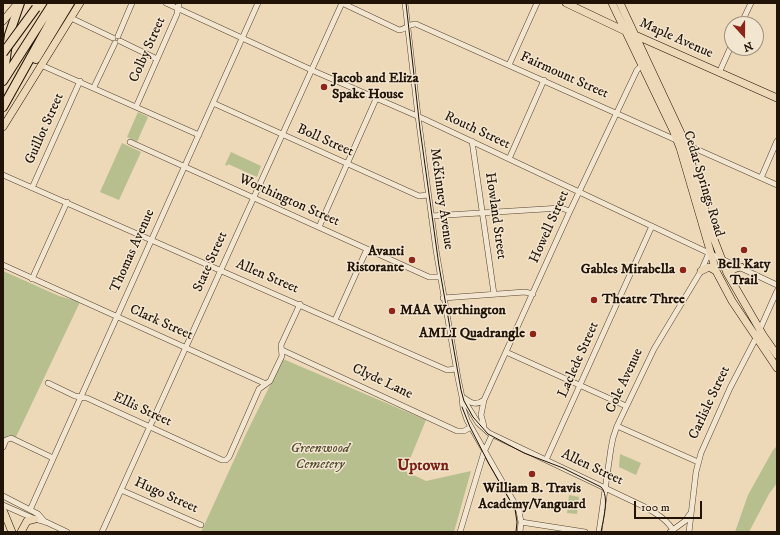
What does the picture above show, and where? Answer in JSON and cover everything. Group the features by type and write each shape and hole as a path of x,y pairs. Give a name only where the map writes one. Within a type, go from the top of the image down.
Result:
{"highway":[{"path":"3,70 9,35 19,3"},
{"path":"3,81 53,3"},
{"path":"3,107 61,3"},
{"path":"14,88 29,69 70,3"},
{"path":"3,49 30,15 36,5"},
{"path":"3,53 36,5"}],"main road":[{"path":"3,21 19,3"},
{"path":"3,127 80,3"},
{"name":"Maple Avenue","path":"566,3 636,36 777,98"},
{"name":"Cedar Springs Road","path":"620,3 686,144 720,258 732,284 777,355"},
{"path":"600,19 609,17 614,6"},
{"name":"Cedar Springs Road","path":"614,6 677,140 716,271 729,296 777,368"},
{"path":"701,271 709,267 716,271"},
{"path":"732,284 731,272 734,268 741,267"},
{"path":"3,510 12,532"},
{"path":"21,532 27,521 35,520"}],"street":[{"path":"94,87 132,3"},
{"name":"Routh Street","path":"166,3 179,6 312,70 418,116 777,285"},
{"name":"Thomas Avenue","path":"30,510 258,3"},
{"name":"Fairmount Street","path":"342,3 399,30 416,24 777,185"},
{"name":"State Street","path":"102,532 342,3"},
{"name":"McKinney Avenue","path":"405,3 431,216 443,298 463,408 484,451 518,508 521,522 520,532"},
{"path":"509,65 537,3"},
{"path":"745,16 751,3"},
{"name":"Colby Street","path":"136,107 177,14 179,6"},
{"path":"71,18 157,58"},
{"path":"719,73 727,56"},
{"path":"42,64 199,135"},
{"name":"Howell Street","path":"485,429 481,420 484,400 579,191 637,70 641,66"},
{"path":"509,159 544,80"},
{"name":"Guillot Street","path":"32,188 80,81"},
{"path":"319,228 376,99"},
{"name":"Boll Street","path":"213,103 419,196 428,195"},
{"name":"Howland Street","path":"472,141 494,294"},
{"path":"761,178 777,141"},
{"name":"Worthington Street","path":"130,142 430,278 440,278"},
{"name":"Allen Street","path":"3,175 300,304 447,370 456,369"},
{"path":"32,278 67,202"},
{"path":"431,216 561,208 570,211"},
{"name":"Laclede Street","path":"546,460 581,386 652,226"},
{"path":"335,320 367,249"},
{"name":"Cole Avenue","path":"599,532 613,438 626,406 660,337 701,271 710,253"},
{"name":"Clark Street","path":"3,265 266,384"},
{"name":"Carlisle Street","path":"688,532 698,462 706,438 756,338 777,291"},
{"path":"443,298 525,292 533,294"},
{"path":"266,384 271,379 282,356 281,345 300,304"},
{"name":"Clyde Lane","path":"282,350 457,431 464,431 471,427"},
{"path":"506,352 626,406"},
{"name":"Ellis Street","path":"48,383 75,396 87,398 222,460 226,460 229,457 259,389 266,384"},
{"path":"462,397 472,403 477,404 484,400"},
{"name":"McKinney Avenue","path":"462,397 472,414 492,435"},
{"path":"618,426 698,462"},
{"path":"460,532 484,451 492,435"},
{"name":"Allen Street","path":"492,435 605,487 661,516 672,531"},
{"path":"3,447 8,439 12,439 53,458"},
{"name":"Hugo Street","path":"121,490 201,524"},
{"path":"3,496 38,514 46,522"},
{"path":"3,505 35,520 46,522 68,532"},
{"path":"672,531 691,514"},
{"path":"521,522 585,532"}],"green space":[{"path":"138,112 148,117 137,142 127,137"},
{"path":"122,143 141,152 119,200 100,192"},
{"path":"231,152 261,166 257,177 228,164 227,166 225,165"},
{"path":"3,271 59,296 80,302 15,439 9,435 3,439"},
{"name":"Greenwood Cemetery","path":"283,359 426,420 405,471 426,481 471,471 454,532 201,532 246,434"},
{"path":"777,446 777,483 769,494 749,532 735,532 748,495 773,450"},
{"path":"620,454 641,463 636,475 619,467"},
{"path":"569,495 579,497 577,514 567,513"}],"tram line":[{"path":"406,3 420,129 439,266 464,401 473,417 488,434 524,453 563,468 601,487 605,496 601,532"},
{"path":"462,407 470,427 489,464 515,509 517,522 516,532"}],"place":[{"name":"Jacob and Eliza Spake House","path":"324,87"},
{"name":"Bell Katy Trail","path":"744,250"},
{"name":"Avanti Ristorante","path":"412,260"},
{"name":"Gables Mirabella","path":"683,270"},
{"name":"Theatre Three","path":"594,300"},
{"name":"MAA Worthington","path":"392,311"},
{"name":"AMLI Quadrangle","path":"533,334"},
{"name":"William B. Travis Academy/Vanguard","path":"532,474"}],"district":[{"name":"Uptown","path":"423,467"}]}
